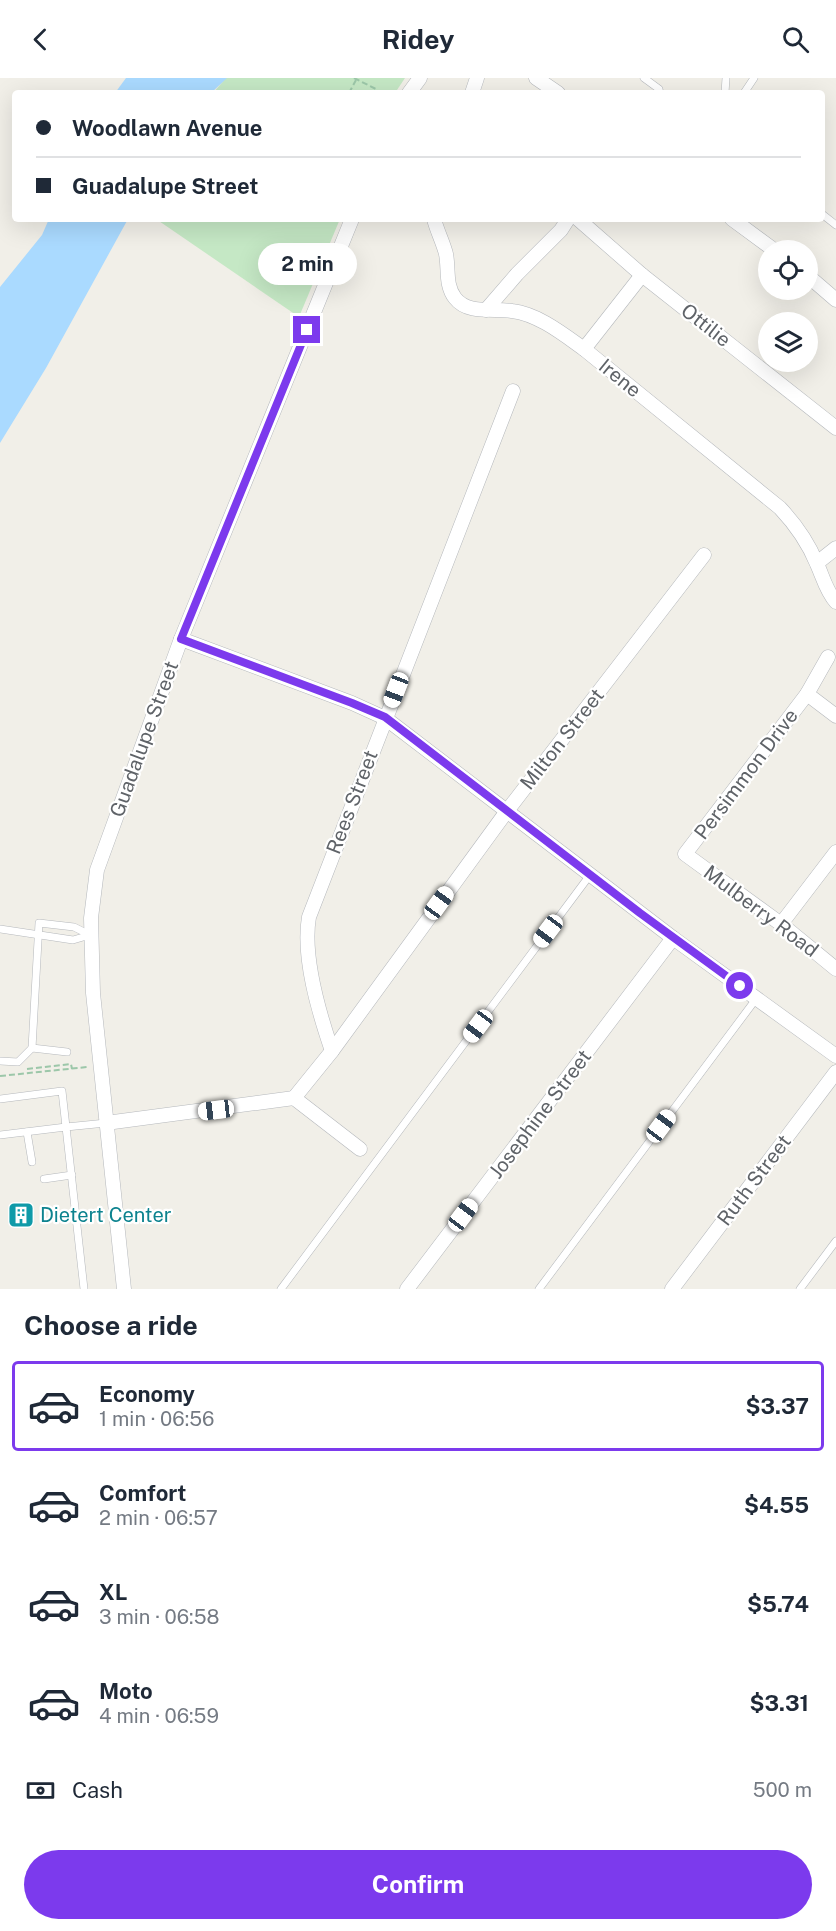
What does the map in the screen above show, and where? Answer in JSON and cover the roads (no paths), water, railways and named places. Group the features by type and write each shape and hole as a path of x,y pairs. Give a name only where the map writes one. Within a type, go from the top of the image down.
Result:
{"street":[{"path":"536,78 554,90"},
{"name":"Guadalupe Street","path":"124,1289 93,993 90,935 97,870 181,639 351,222"},
{"name":"Irene","path":"435,222 446,255 449,286 456,300 468,307 513,310 554,327 584,349 780,508 803,534 829,595 836,602"},
{"path":"486,310 566,222"},
{"name":"Ottilie","path":"581,222 642,274 836,428"},
{"path":"736,222 760,240"},
{"path":"584,349 642,274"},
{"path":"818,284 836,300"},
{"name":"Rees Street","path":"332,1051 323,1025 306,947 306,932 313,903 513,391"},
{"path":"817,563 836,548"},
{"name":"Milton Street","path":"294,1098 332,1051 507,811 704,555"},
{"path":"181,639 385,717 673,938 836,1056"},
{"name":"Persimmon Drive","path":"685,854 807,694 828,657"},
{"path":"807,694 836,716"},
{"path":"781,924 836,852"},
{"name":"Mulberry Road","path":"685,854 781,924 836,969"},
{"name":"Josephine Street","path":"407,1289 673,938"},
{"name":"Ruth Street","path":"672,1289 836,1072"},
{"path":"106,1123 294,1098 360,1149"}],"lane":[{"path":"644,78 659,90"},
{"path":"281,1289 590,875"},
{"path":"0,1061 18,1062 32,1048 39,923 74,927 90,935"},
{"path":"0,930 73,940 90,935"},
{"path":"539,1289 756,999"},
{"path":"32,1048 66,1052"},
{"path":"0,1099 62,1091 84,1289"},
{"path":"0,1135 106,1123"},
{"path":"27,1132 32,1162"},
{"path":"44,1179 72,1175"},
{"path":"800,1289 836,1241"}],"water":[{"path":"126,78 227,78 214,90 117,90"},
{"path":"48,222 126,222 46,368 0,443 0,287 42,235"}],"place":[{"name":"Dietert Center","path":"21,1215"}]}
